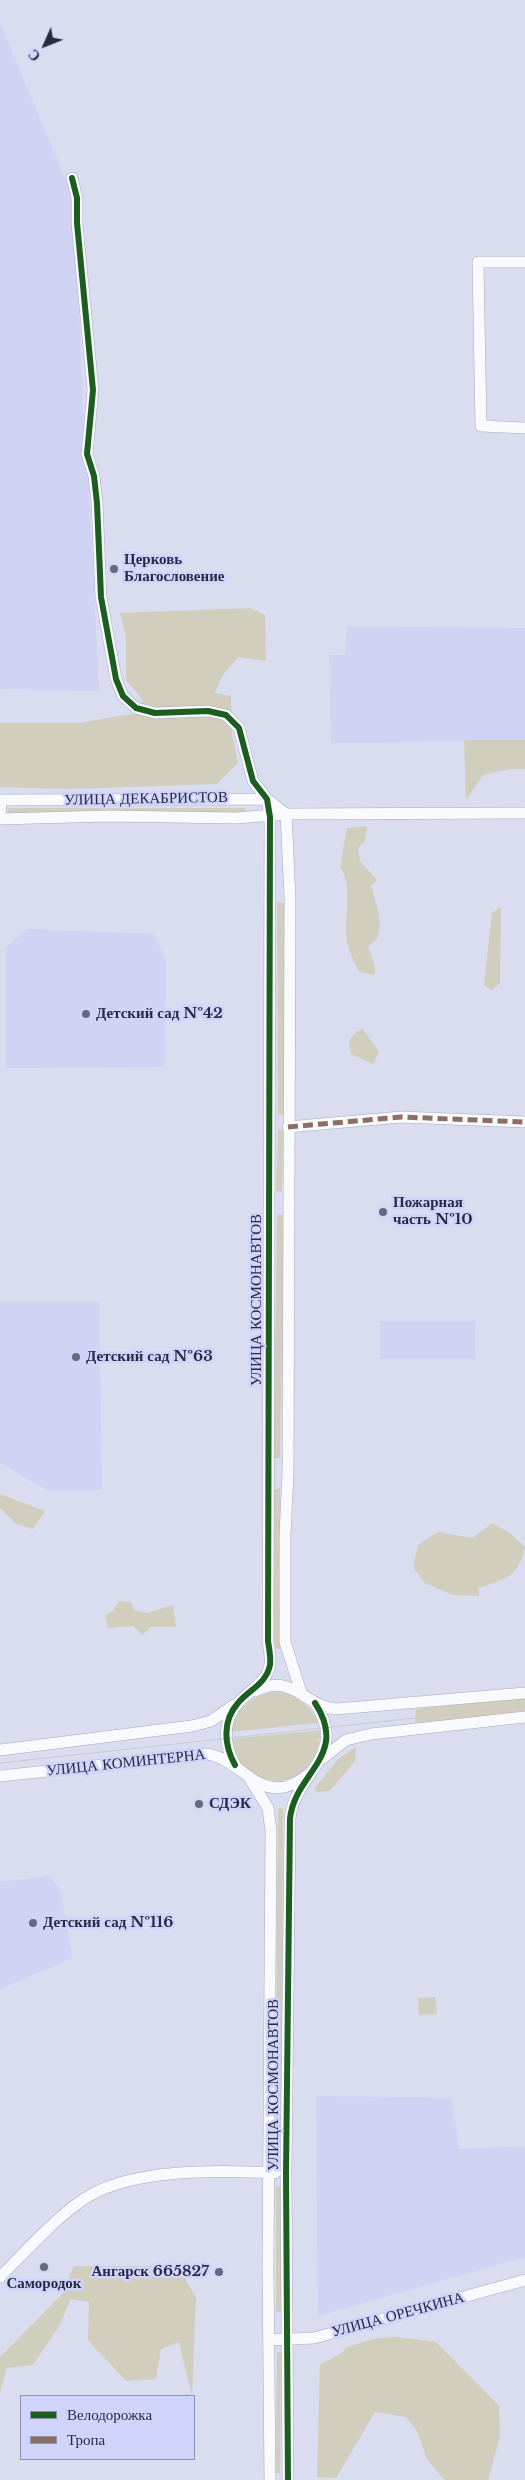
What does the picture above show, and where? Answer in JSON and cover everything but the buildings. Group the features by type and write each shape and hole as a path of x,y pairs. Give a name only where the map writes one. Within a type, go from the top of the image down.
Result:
{"street":[{"path":"72,178 76,198 93,390 87,454 94,476 97,503 101,597 116,679 123,696 136,708 155,713 208,712 226,715 239,728 253,780 267,799 286,814"},
{"path":"525,262 478,262 481,426 525,428"},
{"name":"УЛИЦА ДЕКАБРИСТОВ","path":"0,800 267,799"},
{"name":"УЛИЦА КОСМОНАВТОВ","path":"235,1765 226,1745 227,1723 238,1703 262,1683 271,1662 268,1641 271,898 270,817 267,799"},
{"path":"0,800 0,819"},
{"name":"УЛИЦА ДЕКАБРИСТОВ","path":"0,819 108,816 270,817 286,814 525,813"},
{"name":"УЛИЦА КОСМОНАВТОВ","path":"286,814 290,898 288,1474 285,1535 285,1642 301,1692"},
{"path":"271,898 290,898"},
{"path":"288,1127 401,1117 525,1122"},
{"path":"269,1473 288,1474"},
{"name":"УЛИЦА КОМИНТЕРНА","path":"0,1750 206,1724 246,1696 264,1687 273,1686 292,1688 301,1692 315,1703 330,1709 525,1693"},
{"name":"УЛИЦА КОСМОНАВТОВ","path":"288,2480 286,2173 290,1819 294,1800 322,1759 327,1736 324,1718 315,1703"},
{"path":"250,1780 280,1787 300,1781 315,1769 338,1744 371,1734 525,1717"},
{"name":"УЛИЦА КОМИНТЕРНА","path":"0,1776 207,1754 225,1759 235,1765 250,1780"},
{"name":"УЛИЦА КОСМОНАВТОВ","path":"250,1780 268,1808 271,1831 270,2480"},
{"path":"0,2277 67,2212 86,2198 109,2187 174,2173 286,2173"},
{"name":"УЛИЦА ОРЕЧКИНА","path":"269,2340 314,2338 525,2280"}],"shaded area":[{"path":"0,23 72,195 84,430 82,445 88,471 99,691 0,689"},
{"path":"250,608 265,615 266,661 238,657 223,675 215,693 231,696 232,734 238,763 217,784 68,789 0,787 0,723 79,723 137,713 143,700 126,680 126,637 120,613"},
{"path":"347,626 525,628 525,741 331,743 329,655 345,655"},
{"path":"464,740 525,740 525,769 509,769 483,775 466,800"},
{"path":"8,808 245,808 245,813 8,813"},
{"path":"367,826 365,841 358,848 360,861 377,880 371,886 380,919 380,927 375,941 368,946 375,967 375,975 359,972 349,949 346,934 348,899 344,874 340,867 347,828"},
{"path":"277,902 286,903 284,1114 278,1115"},
{"path":"501,907 500,983 492,990 484,985 492,913"},
{"name":"Детский сад №42","path":"27,929 154,934 166,962 165,1067 6,1068 6,947"},
{"path":"363,1029 379,1052 373,1064 351,1054 349,1040 356,1032"},
{"path":"278,1130 283,1130 282,1192 276,1191"},
{"path":"277,1214 284,1215 280,1458 274,1458"},
{"path":"0,1302 99,1302 102,1490 47,1490 0,1463"},
{"path":"380,1321 475,1321 475,1359 380,1359"},
{"path":"280,1488 280,1649 274,1648 274,1490"},
{"path":"0,1494 45,1511 33,1529 16,1524 0,1508"},
{"path":"492,1523 511,1534 525,1547 514,1571 503,1579 478,1588 479,1596 453,1595 425,1583 413,1567 418,1545 438,1532 473,1538"},
{"path":"119,1601 131,1602 134,1610 147,1613 173,1605 176,1627 150,1627 143,1635 133,1626 108,1628 105,1615 113,1611"},
{"path":"274,1692 295,1697 301,1701 311,1710 318,1723 231,1732 233,1724 246,1705 258,1696"},
{"path":"525,1697 525,1713 415,1724 416,1709"},
{"path":"320,1730 319,1743 315,1755 308,1766 300,1774 278,1781 266,1779 243,1766 236,1756 231,1739"},
{"path":"356,1747 355,1761 333,1787 329,1791 317,1792 314,1789 338,1759"},
{"path":"278,1808 283,1808 281,2158 275,2158"},
{"name":"Детский сад №116","path":"49,1876 60,1889 73,1958 0,1989 0,1882"},
{"path":"435,1997 437,2014 419,2015 418,1998"},
{"path":"316,2096 452,2098 459,2149 525,2146 525,2257 318,2316"},
{"path":"276,2186 281,2186 281,2312 276,2312"},
{"path":"74,2266 178,2266 196,2298 192,2395 179,2342 161,2349 156,2379 126,2381 88,2340 89,2302 71,2299 58,2328 33,2365 7,2368 0,2392 0,2357 62,2294"},
{"path":"397,2337 436,2342 499,2406 500,2436 488,2480 444,2480 427,2459 417,2431 406,2417 375,2412 336,2478 317,2477 320,2364 339,2355 347,2347 377,2338"},
{"path":"277,2352 281,2352 280,2473 276,2473"}],"tram line":[{"path":"0,1763 525,1706"}],"marked path":[{"path":"288,1127 401,1117 525,1122"}],"cycle path":[{"path":"72,178 77,198 77,223 93,390 87,454 94,476 97,503 101,597 116,679 123,696 136,708 155,713 208,711 226,715 239,728 253,781 267,799 270,817 268,1641 270,1665 265,1677 238,1703 229,1717 226,1733 231,1757 235,1765"},
{"path":"288,2480 286,2173 290,1819 294,1803 324,1751 326,1737 324,1721 315,1703"}],"place":[{"name":"Церковь Благословение","path":"114,569"},
{"name":"Детский сад №42","path":"86,1014"},
{"name":"Пожарная часть №10","path":"383,1212"},
{"name":"Детский сад №63","path":"76,1357"},
{"name":"СДЭК","path":"199,1804"},
{"name":"Детский сад №116","path":"33,1923"},
{"name":"Самородок","path":"44,2267"},
{"name":"Ангарск 665827","path":"219,2272"}]}
